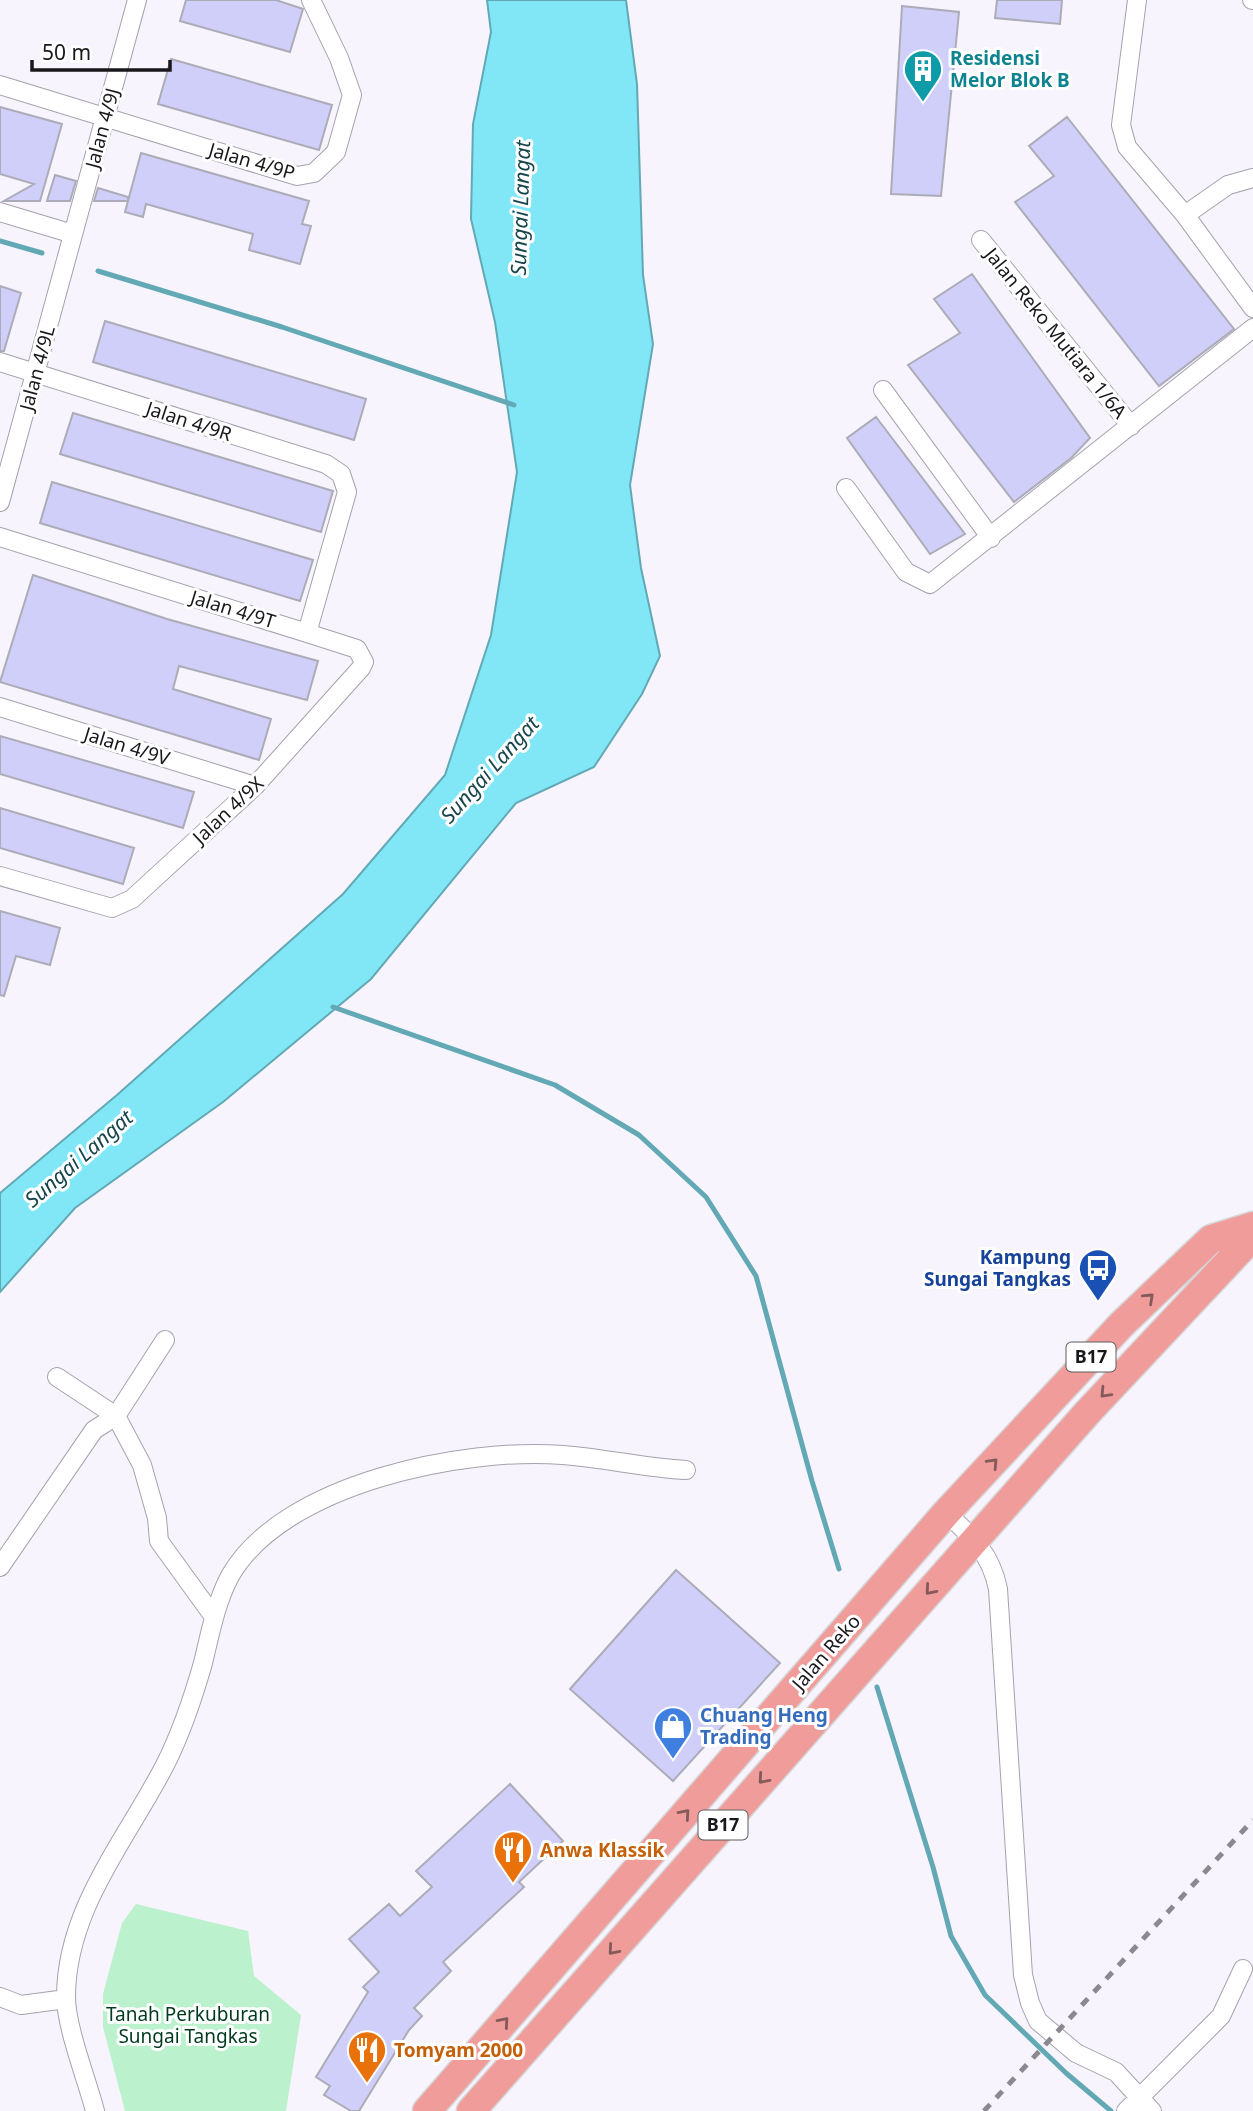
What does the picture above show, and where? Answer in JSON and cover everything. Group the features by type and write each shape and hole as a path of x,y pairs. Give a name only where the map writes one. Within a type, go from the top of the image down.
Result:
{"main road":[{"name":"Jalan Reko","path":"427,2111 946,1513 1121,1325 1211,1239 1253,1226"},
{"name":"Jalan Reko","path":"471,2111 1087,1413 1253,1236"}],"street":[{"name":"Jalan 4/9J","path":"78,215 137,0"},
{"name":"Jalan 4/9P","path":"0,85 297,176 314,173 336,152 352,95 339,58 311,0"},
{"path":"1138,0 1121,125 1127,147 1185,215 1253,308"},
{"path":"1185,215 1228,185 1253,178"},
{"path":"0,212 74,234"},
{"name":"Jalan 4/9L","path":"0,502 78,215"},
{"name":"Jalan Reko Mutiara 1/6A","path":"981,240 1131,426"},
{"path":"846,488 906,572 930,584 1253,328"},
{"name":"Jalan 4/9R","path":"0,362 327,464 341,474 347,492 307,633"},
{"path":"883,390 991,538"},
{"name":"Jalan 4/9T","path":"0,537 307,633"},
{"name":"Jalan 4/9X","path":"0,876 112,908 132,899 255,786 313,724 364,662 357,649 307,633"},
{"name":"Jalan 4/9V","path":"0,707 255,786"},
{"path":"0,1567 94,1430 116,1416 166,1340"},
{"path":"57,1377 116,1416 142,1465 158,1518 159,1541 215,1617"},
{"path":"95,2111 66,1999 70,1955 98,1879 183,1729 229,1577 247,1551 272,1529 330,1494 369,1481 495,1455 563,1455 686,1470"},
{"path":"946,1513 975,1539 988,1556 998,1589 1023,1975 1030,2003 1038,2021 1076,2053 1116,2071 1132,2104 1152,2111"},
{"path":"1132,2104 1220,2016 1243,1969"},
{"path":"0,1997 21,2005 66,1999"}],"green space":[{"name":"Tanah Perkuburan Sungai Tangkas","path":"136,1904 248,1931 254,1976 301,2015 286,2111 125,2111 103,2027 103,1994 122,1923"}],"water":[{"name":"Sungai Langat","path":"487,0 626,0 637,84 643,275 653,344 630,485 641,568 660,656 642,694 594,767 516,803 371,979 223,1102 75,1208 0,1292 0,1193 117,1095 343,894 445,775 491,635 517,472 495,322 471,219 473,124 491,32"}],"building":[{"path":"186,0 276,0 303,9 290,52 180,21"},
{"path":"997,0 1062,0 1060,24 995,18"},
{"name":"Residensi Melor Blok B","path":"902,6 959,12 941,196 891,194"},
{"path":"171,59 332,105 319,150 158,104"},
{"path":"0,107 62,124 40,201 4,201 34,184 0,174"},
{"path":"1067,117 1234,329 1159,386 1015,202 1054,176 1029,146"},
{"path":"141,153 309,201 302,224 311,226 300,264 249,250 253,234 146,204 143,217 125,212"},
{"path":"55,175 76,181 70,201 47,201"},
{"path":"98,188 128,197 128,201 94,201"},
{"path":"972,274 1090,438 1071,458 1014,502 908,365 960,333 934,299"},
{"path":"0,286 21,293 4,351 0,351"},
{"path":"105,321 366,399 354,440 93,362"},
{"path":"73,413 333,491 321,532 60,454"},
{"path":"876,417 965,534 930,554 847,438"},
{"path":"52,482 313,560 300,601 40,523"},
{"path":"33,575 167,619 318,661 307,700 179,666 173,689 271,719 259,760 0,682"},
{"path":"0,736 194,792 183,828 0,774"},
{"path":"0,808 134,848 123,884 0,848"},
{"path":"0,911 60,928 50,965 16,956 4,996 0,995"},
{"path":"676,1570 780,1663 673,1781 570,1689"},
{"path":"510,1784 563,1841 519,1882 524,1887 443,1962 451,1971 414,2008 422,2016 409,2030 359,2111 351,2111 324,2095 330,2086 316,2077 368,1992 363,1987 379,1972 349,1939 389,1904 400,1916 432,1887 416,1871"}],"waterway":[{"path":"0,241 42,253"},
{"path":"98,271 282,327 514,405"},
{"path":"333,1007 555,1085 639,1135 706,1197 756,1276 839,1569"},
{"path":"877,1687 933,1867 951,1936 985,1995 1066,2073 1111,2111"}],"railway":[{"path":"984,2111 1253,1820"}],"place":[{"name":"Residensi Melor Blok B","path":"923,103"},
{"name":"Kampung Sungai Tangkas","path":"1098,1302"},
{"name":"Chuang Heng Trading","path":"673,1760"},
{"name":"Anwa Klassik","path":"513,1884"},
{"name":"Tomyam 2000","path":"367,2084"}]}
